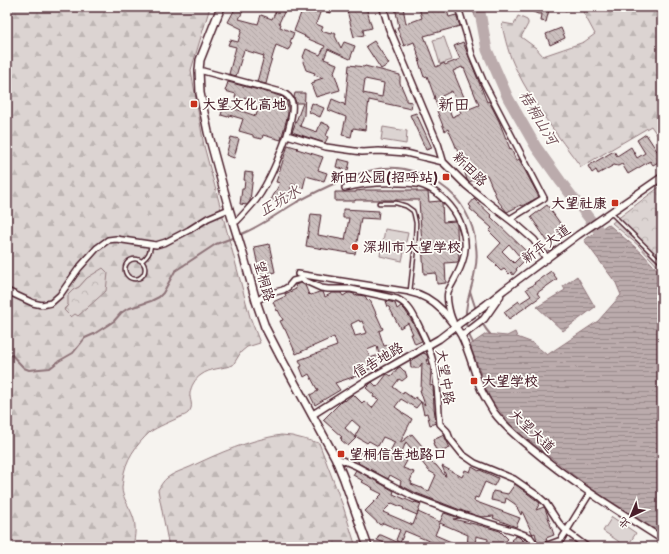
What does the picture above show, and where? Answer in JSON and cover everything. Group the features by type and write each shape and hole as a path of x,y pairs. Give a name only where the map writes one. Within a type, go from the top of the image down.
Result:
{"main road":[{"name":"望桐路","path":"221,7 200,60 198,82 208,132 228,209 265,327 335,457 368,547"}],"street":[{"name":"新田路","path":"383,7 389,28 438,145 443,162 466,185 517,224 534,240 547,259"},
{"path":"458,7 472,55 484,83 544,198 510,219"},
{"path":"199,70 281,92 287,95 292,102 292,112 288,135 280,155 268,180 256,199 234,225"},
{"path":"288,135 326,147 362,152 379,151 406,153 443,162"},
{"name":"新平大道","path":"458,325 605,216 662,177"},
{"path":"345,188 359,184 378,182 423,185 432,190 454,210 462,229 465,248 461,265 448,292 451,316 458,325"},
{"path":"7,291 33,303 42,305 51,303 60,295 79,268 97,248 108,240 116,239 156,245 166,242 208,218 228,209"},
{"path":"298,274 410,292"},
{"name":"大望中路","path":"256,301 268,294 283,290 293,282 301,279 321,288 351,289 397,299 404,302 414,315 428,346 434,366 440,424 447,431 450,440 462,454 475,463 514,479 537,495 546,503 559,523 567,532 587,547"},
{"name":"新平大道","path":"464,335 487,315 504,290"},
{"name":"大望大道","path":"410,292 418,293 428,298 458,325 464,335 479,386 486,399 512,433 550,465 590,493 662,539"},
{"name":"信告地路","path":"312,415 364,382 428,346 458,325"},
{"path":"335,457 356,466 414,496 462,515 530,537 537,547"},
{"path":"542,547 561,540 590,493"}],"lane":[{"path":"379,203 406,206 413,211 416,223 410,292"},
{"path":"611,212 662,263"},
{"path":"142,261 150,252 151,245"},
{"path":"134,258 142,261 145,266 143,276 137,279 130,279 124,271 128,261 134,258"}],"green space":[{"path":"7,7 210,7 191,70 204,146 250,317 260,343 247,347 241,352 233,365 208,371 199,377 191,390 191,408 188,413 150,432 132,453 124,472 122,488 123,495 135,522 133,547 7,547","holes":["87,278 71,317 64,309 68,305 73,290 79,287"]},
{"path":"563,7 662,7 662,142 651,126 581,167 546,120 511,59 502,25 503,23 514,25 518,16 527,20 528,24 521,37 536,48 543,56 584,42 595,34 581,8 565,11"},
{"path":"444,37 452,60 440,64 433,40"},
{"path":"383,127 407,131 406,144 381,140"},
{"path":"662,185 662,271 639,246 612,223"},
{"path":"385,229 408,233 405,246 383,241"},
{"path":"382,243 405,248 402,261 380,256"},
{"path":"103,268 108,273 106,291 78,316 75,314 71,317 64,310 68,305 68,295 79,287 87,278"},
{"path":"281,435 292,436 319,443 343,506 356,547 169,547 158,490 169,476 234,448 257,440"},
{"path":"612,517 636,533 627,547 603,531"}],"shaded area":[{"path":"608,224 642,253 662,275 662,534 593,490 515,430 490,399 470,345 486,334 507,336 515,332 517,337 533,343 547,355 598,321 621,295 616,283 584,240"},
{"path":"577,276 595,307 563,331 537,307 565,290 563,286"}],"building":[{"path":"236,7 245,7 239,19 258,24 261,15 272,19 278,7 332,7 330,13 321,10 316,24 323,27 321,31 336,34 335,36 341,48 344,42 355,46 350,59 328,49 324,59 337,64 334,72 340,90 316,97 311,84 315,83 314,81 323,78 306,70 303,57 306,49 320,55 325,46 294,31 301,13 286,8 279,23 281,24 280,27 294,33 290,42 292,43 288,50 276,45 268,71 266,84 257,82 264,56 244,50 236,76 229,74 236,47 228,45 230,40 238,42 242,29 228,22"},
{"path":"346,7 357,7 358,9 366,7 372,28 363,30 364,35 354,37"},
{"path":"395,7 403,7 406,24 422,18 419,8 422,7 446,7 449,17 456,15 460,26 424,36 436,67 444,63 445,65 460,59 454,46 463,42 487,102 489,101 499,121 510,149 511,148 516,161 519,159 539,197 507,212 498,201 487,175 469,182 467,180 466,173 454,142 448,129 445,131 437,111 439,110 435,98 427,76 424,77 414,42 404,46 397,27 399,27","holes":["462,67 463,69 464,68 479,105 469,109 453,71","452,91 461,113 452,117 442,96"]},
{"path":"522,7 545,7 544,9 549,10 546,22 541,21 542,14 538,14"},
{"path":"561,28 565,38 550,45 546,34"},
{"path":"374,41 389,64 381,69 366,46"},
{"path":"349,65 365,66 400,75 400,83 406,97 406,101 412,102 411,109 369,100 365,130 353,128 351,137 342,135 346,117 328,110 332,99 344,104 345,106","holes":["365,79 384,83 382,97 363,93"]},
{"path":"228,82 274,94 286,100 288,114 281,140 263,135 262,139 253,137 253,135 239,131 243,119 229,115 228,117 221,115 224,105 256,116 260,102 244,97 243,101 235,98 236,94 225,91"},
{"path":"295,93 305,93 304,115 300,126 317,132 321,122 330,126 325,143 292,132 303,103 296,103 294,97"},
{"path":"312,103 324,108 320,117 309,112"},
{"path":"416,113 432,148 426,150 410,115"},
{"path":"646,134 657,151 662,148 662,160 653,165 650,161 628,174 622,164 618,166 614,165 598,174 596,170 592,173 588,166 614,151 617,156 631,147 637,158 645,153 637,140"},
{"path":"231,137 239,139 234,158 226,155"},
{"path":"288,145 323,157 318,170 327,173 324,181 306,176 303,188 292,184 288,200 278,204 271,200 280,183 276,182"},
{"path":"338,159 350,162 348,170 336,167"},
{"path":"245,172 253,173 250,201 247,205 240,204 242,189 244,189"},
{"path":"365,190 417,190 417,192 428,192 429,202 440,201 442,203 443,222 455,221 457,225 459,259 458,262 445,263 446,283 437,284 436,273 424,274 419,200 335,201 335,192 356,192"},
{"path":"474,199 530,255 516,269 517,270 513,275 511,272 509,274 504,269 501,271 488,257 501,243 489,231 492,228 470,209 471,207 469,205","holes":["509,244 520,257 514,263 502,251"]},
{"path":"547,205 565,230 548,242 531,217"},
{"path":"343,209 379,211 378,219 361,218 355,254 306,246 311,214 321,215 318,235 345,240 349,218 343,218"},
{"path":"269,244 275,272 260,276 254,247"},
{"path":"551,271 557,279 537,293 540,297 509,319 504,312 519,301 520,303 531,296 526,289 535,284 534,283"},
{"path":"301,283 305,285 309,295 323,292 325,297 332,293 341,293 343,296 351,293 355,296 365,296 368,301 370,300 383,329 379,331 384,346 397,343 399,353 388,356 388,359 374,363 376,367 361,372 362,374 335,383 340,390 315,405 310,395 318,391 309,374 304,377 299,360 337,346 334,337 296,354 280,321 283,320 273,302 296,289 295,285","holes":["359,320 360,322 362,321 367,333 355,336 351,324","377,346 379,355 370,358 367,350"]},
{"path":"386,301 395,303 397,309 401,306 405,310 422,341 415,344 411,334 413,334 408,323 400,328"},
{"path":"423,353 428,357 427,364 430,364 430,386 433,385 436,423 430,425 427,413 424,414 421,402 416,408 401,399 395,407 412,419 400,443 412,434 428,453 422,458 436,465 445,476 442,466 462,477 465,470 470,472 472,467 498,478 494,486 485,482 478,498 475,497 474,501 520,518 516,527 493,518 494,516 481,517 416,493 400,485 401,481 390,475 388,479 358,463 359,462 352,458 353,456 349,454 353,448 363,454 364,452 375,458 381,448 389,453 395,442 383,437 378,446 369,441 367,443 355,436 360,427 352,420 345,428 356,438 348,446 341,440 342,439 340,438 342,437 323,420 341,402 344,400 345,401 353,394 362,403 364,401 372,408 379,399 373,397 374,395 366,388 372,382 377,387 387,374 391,376 400,367 405,371 407,377 402,381 399,379 393,387 414,399 415,397 425,405 420,390 422,363 419,368 411,368 410,361","holes":["406,442 429,471 436,475 429,491 411,484 412,482 410,481 414,472 403,468 407,461 405,460 407,456 401,454"]},
{"path":"444,435 450,448 438,453 433,440"},
{"path":"356,470 394,491 393,494 414,503 421,504 418,512 440,522 444,513 460,518 453,519 500,531 508,539 499,547 487,547 488,539 476,536 475,547 467,547 468,535 440,523 435,535 463,547 443,547 405,531 400,543 396,540 400,530 383,523 380,525 365,511 382,494 372,489 373,488 353,475","holes":["392,503 417,515 413,525 383,512"]},
{"path":"515,484 540,503 536,510 545,508 554,535 546,538 547,541 540,544 537,541 535,533 532,533 522,511 521,515 515,504 506,498 505,503 491,500 493,491 508,494"},
{"path":"379,535 408,547 394,547 377,540"},
{"path":"516,536 523,541 525,539 531,545 522,545 518,547 511,540"}],"waterway":[{"name":"梧桐山河","path":"472,7 485,39"},
{"name":"梧桐山河","path":"479,7 487,50 508,98 536,147 599,231"},
{"name":"正坑水","path":"239,235 262,224 312,194 352,176 378,169 390,168 402,169 427,177 441,185 455,197 465,211 475,237 477,255 474,276 466,307 467,329 473,343"},
{"name":"正坑水","path":"7,350 24,368 29,370 50,368 73,353 85,338 114,321 127,309 159,297 163,293 175,271 216,244 235,237"},
{"path":"470,291 480,319 490,334"}],"place":[{"name":"大望文化高地","path":"194,104"},
{"name":"新田公园(招呼站)","path":"446,177"},
{"name":"大望社康","path":"615,203"},
{"name":"深圳市大望学校","path":"355,247"},
{"name":"大望学校","path":"474,381"},
{"name":"望桐信告地路口","path":"341,454"}],"district":[{"name":"新田","path":"454,105"}]}
